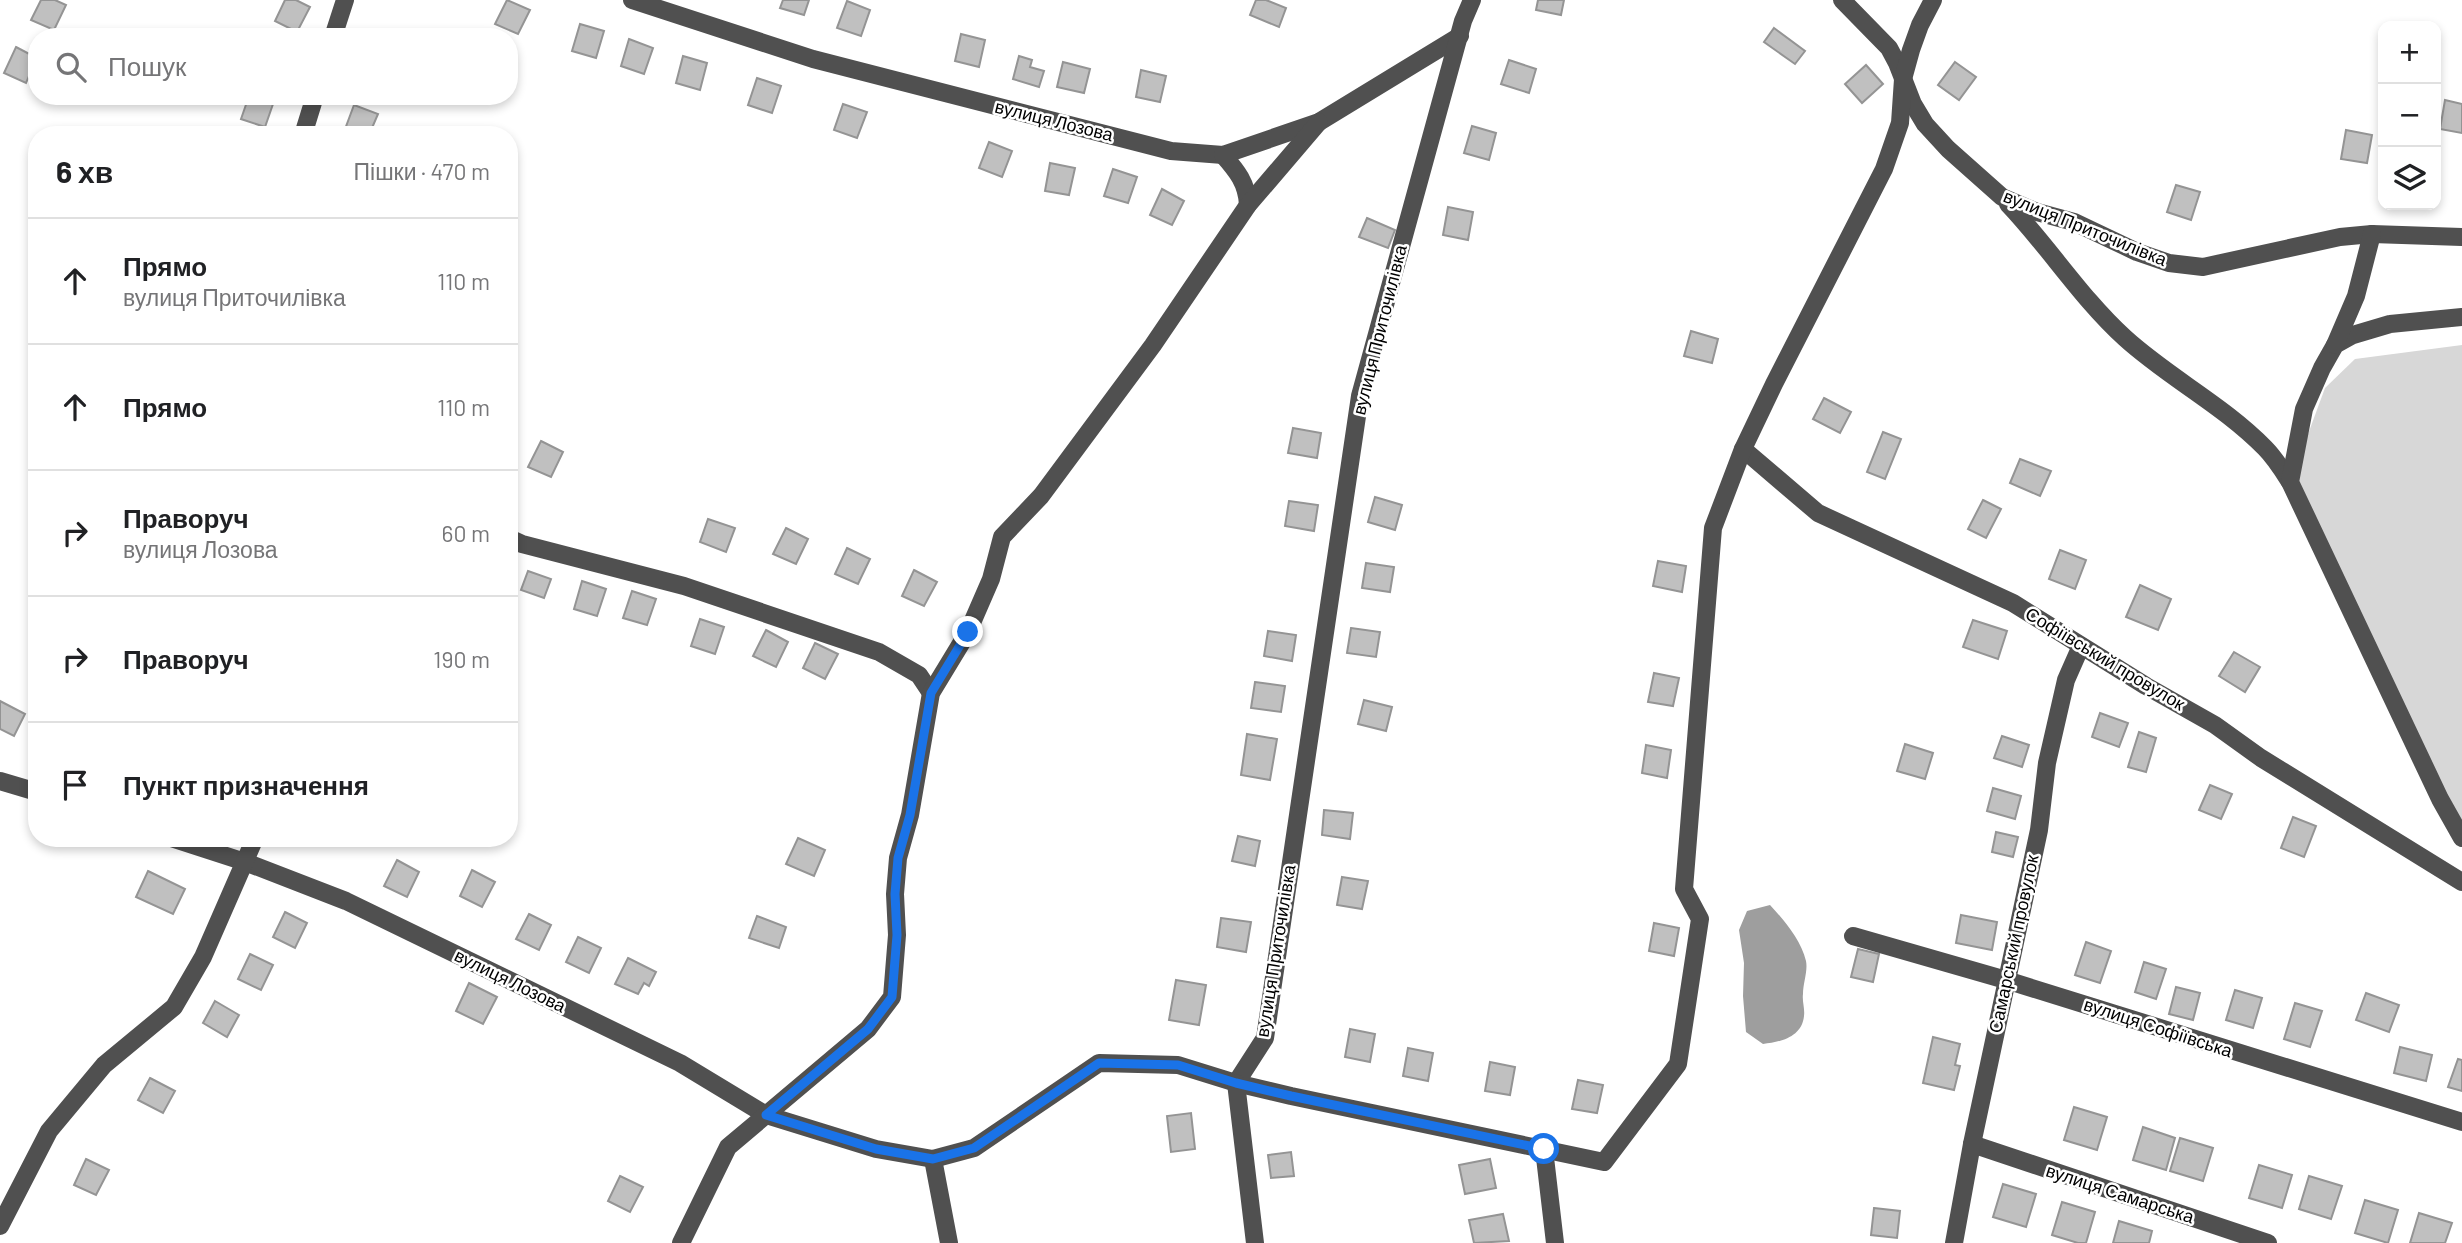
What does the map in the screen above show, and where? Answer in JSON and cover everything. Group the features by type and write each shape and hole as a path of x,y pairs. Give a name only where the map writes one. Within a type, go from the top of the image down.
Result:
{"street":[{"path":"336,28 345,0"},
{"name":"вулиця Лозова","path":"632,0 813,59 1171,151 1223,155 1319,122 1460,36"},
{"name":"вулиця Приточилівка","path":"1236,1083 1265,1038 1360,396 1472,0"},
{"name":"вулиця Приточилівка","path":"1842,0 1889,48 1913,104 1925,124 1948,149 2002,197 2037,212 2074,222 2137,252 2189,267 2221,264 2340,237 2372,234 2462,237"},
{"path":"949,1243 933,1159 974,1148 1099,1063 1178,1065 1236,1083 1604,1162 1678,1064 1700,919 1684,889 1713,528 1743,449 1884,169 1900,123 1903,79 1920,25 1933,0"},
{"path":"306,126 312,105"},
{"path":"681,1243 729,1147 868,1029 892,997 897,935 895,894 898,858 910,815 931,693 968,632 991,579 1002,537 1041,496 1153,345 1248,205 1319,122"},
{"path":"1223,155 1240,174 1248,190 1248,205"},
{"path":"2002,197 2036,234 2102,316 2128,340 2195,390 2265,448 2290,482 2440,799 2462,838"},
{"path":"2290,482 2304,409 2356,296 2372,234"},
{"path":"2335,345 2353,335 2390,324 2462,317"},
{"name":"Софіївський провулок","path":"1743,449 1804,502 1831,521 2012,603 2215,725 2272,765 2462,882"},
{"path":"518,542 684,586 879,652 919,675 931,693"},
{"name":"Самарський провулок","path":"1954,1243 1972,1144 2039,831 2047,763 2066,680 2081,646"},
{"path":"0,781 28,789"},
{"name":"вулиця Лозова","path":"199,847 346,901 680,1063 766,1115 876,1149 933,1159"},
{"path":"0,1226 49,1131 104,1065 174,1007 203,957 251,847"},
{"name":"вулиця Софіївська","path":"1853,936 2006,980 2462,1122"},
{"path":"1236,1083 1255,1243"},
{"name":"вулиця Самарська","path":"1972,1144 2268,1243"},
{"path":"1544,1149 1555,1243"}],"shaded area":[{"path":"2462,345 2462,839 2300,499 2297,464 2325,388 2355,359"},
{"path":"1770,905 1791,931 1804,953 1804,1013 1802,1023 1795,1034 1777,1042 1763,1044 1746,1032 1744,963 1739,930 1747,911"}],"building":[{"path":"41,0 55,0 66,5 55,28 31,20"},
{"path":"285,0 296,0 310,7 299,28 289,28 275,21"},
{"path":"507,0 530,10 518,34 518,28 504,28 495,24"},
{"path":"783,0 809,0 804,15 780,8"},
{"path":"1256,0 1266,0 1286,8 1279,27 1250,15"},
{"path":"1538,0 1564,0 1561,15 1536,10"},
{"path":"847,1 870,10 861,36 837,28"},
{"path":"580,24 604,31 596,58 572,51"},
{"path":"1774,28 1805,51 1795,64 1764,42"},
{"path":"961,34 985,40 979,67 955,61"},
{"path":"629,39 653,48 644,74 621,66"},
{"path":"16,47 28,53 26,83 4,73"},
{"path":"683,56 707,63 700,90 676,83"},
{"path":"1019,56 1032,60 1030,67 1044,71 1039,87 1013,79"},
{"path":"1509,60 1536,69 1529,93 1501,84"},
{"path":"1063,62 1090,69 1084,93 1057,87"},
{"path":"1955,62 1976,77 1959,100 1938,85"},
{"path":"1866,65 1883,84 1862,103 1845,84"},
{"path":"1141,70 1166,76 1160,102 1136,97"},
{"path":"757,78 781,86 772,113 748,105"},
{"path":"2445,100 2462,104 2462,133 2441,129"},
{"path":"843,104 867,112 857,138 834,130"},
{"path":"246,105 273,105 265,126 241,119"},
{"path":"354,105 378,114 373,126 346,126"},
{"path":"1472,126 1496,133 1489,160 1464,153"},
{"path":"2346,130 2372,135 2367,163 2341,159"},
{"path":"989,142 1012,151 1002,177 979,168"},
{"path":"1050,163 1075,168 1069,195 1045,191"},
{"path":"1113,169 1137,177 1128,203 1104,196"},
{"path":"2176,185 2200,192 2191,220 2167,212"},
{"path":"1162,189 1184,201 1172,225 1150,215"},
{"path":"1448,207 1473,212 1468,240 1443,235"},
{"path":"1367,218 1395,230 1388,248 1359,237"},
{"path":"1691,331 1718,339 1712,363 1684,356"},
{"path":"1824,398 1851,412 1840,433 1813,419"},
{"path":"1293,428 1321,433 1317,458 1288,453"},
{"path":"1883,432 1901,439 1885,479 1867,472"},
{"path":"541,441 563,452 551,477 528,467"},
{"path":"2020,459 2051,471 2040,496 2010,483"},
{"path":"1375,497 1402,505 1395,530 1368,522"},
{"path":"1983,500 2001,509 1986,538 1968,529"},
{"path":"1289,501 1318,505 1314,531 1285,526"},
{"path":"708,519 735,528 726,552 700,542"},
{"path":"786,528 808,539 796,564 773,554"},
{"path":"847,548 870,559 858,584 835,574"},
{"path":"2060,550 2086,560 2075,589 2049,579"},
{"path":"1658,561 1686,566 1682,592 1653,586"},
{"path":"1366,563 1394,567 1390,592 1362,588"},
{"path":"914,570 937,582 924,606 902,596"},
{"path":"528,571 551,579 544,598 521,590"},
{"path":"582,581 606,589 597,616 574,609"},
{"path":"2140,585 2171,599 2158,630 2126,617"},
{"path":"632,591 656,599 647,625 623,618"},
{"path":"700,619 724,627 715,654 691,646"},
{"path":"1973,620 2007,631 1998,659 1963,647"},
{"path":"1351,628 1380,632 1376,657 1347,653"},
{"path":"766,630 788,642 776,667 753,656"},
{"path":"1268,631 1296,635 1292,661 1264,656"},
{"path":"815,643 838,654 825,679 803,668"},
{"path":"2234,652 2260,667 2245,692 2219,676"},
{"path":"1654,673 1679,678 1673,706 1648,702"},
{"path":"1255,682 1285,686 1281,712 1251,708"},
{"path":"1364,700 1392,707 1386,731 1358,724"},
{"path":"0,701 25,714 14,736 0,729"},
{"path":"2100,713 2128,723 2119,747 2092,737"},
{"path":"2139,732 2156,738 2146,772 2128,767"},
{"path":"1247,734 1277,739 1270,780 1241,775"},
{"path":"2002,736 2029,745 2022,767 1994,758"},
{"path":"1905,744 1933,753 1925,779 1897,771"},
{"path":"1646,745 1671,750 1667,778 1642,773"},
{"path":"2210,785 2232,794 2221,819 2199,810"},
{"path":"1993,788 2021,796 2015,819 1987,811"},
{"path":"1324,810 1353,813 1350,839 1322,835"},
{"path":"2293,817 2316,826 2304,857 2281,848"},
{"path":"1996,832 2018,837 2013,857 1992,852"},
{"path":"1238,836 1260,841 1255,866 1232,861"},
{"path":"798,838 825,850 814,876 786,864"},
{"path":"397,860 419,872 407,897 384,886"},
{"path":"472,870 495,882 482,907 460,896"},
{"path":"148,871 185,889 173,914 136,897"},
{"path":"1342,877 1368,881 1362,909 1337,905"},
{"path":"285,912 307,923 295,948 273,937"},
{"path":"529,914 551,925 539,950 516,939"},
{"path":"1961,915 1997,922 1992,950 1956,943"},
{"path":"757,916 786,927 779,948 749,938"},
{"path":"1221,918 1251,922 1246,952 1217,947"},
{"path":"1654,923 1679,928 1674,956 1649,951"},
{"path":"578,937 601,948 589,973 566,962"},
{"path":"2086,942 2111,951 2100,983 2075,975"},
{"path":"1858,949 1879,954 1873,982 1851,977"},
{"path":"250,954 273,965 261,990 238,979"},
{"path":"628,958 656,972 649,986 644,983 638,994 615,984"},
{"path":"2144,962 2166,969 2156,999 2135,992"},
{"path":"1176,980 1206,985 1199,1025 1169,1020"},
{"path":"469,983 497,997 483,1024 456,1011"},
{"path":"2176,987 2200,993 2193,1020 2169,1014"},
{"path":"2235,990 2262,998 2253,1028 2226,1020"},
{"path":"2366,993 2399,1005 2389,1032 2356,1020"},
{"path":"215,1001 239,1015 227,1037 203,1023"},
{"path":"2295,1003 2322,1011 2310,1047 2284,1039"},
{"path":"1350,1029 1375,1034 1370,1062 1345,1057"},
{"path":"1933,1037 1960,1044 1955,1065 1960,1066 1954,1090 1923,1083"},
{"path":"2400,1047 2432,1055 2426,1081 2394,1073"},
{"path":"1408,1048 1433,1053 1428,1081 1403,1076"},
{"path":"2458,1059 2462,1060 2462,1091 2448,1087"},
{"path":"1490,1062 1515,1067 1510,1095 1485,1091"},
{"path":"150,1078 175,1091 163,1113 138,1100"},
{"path":"1578,1080 1603,1085 1597,1113 1572,1109"},
{"path":"2074,1107 2107,1117 2097,1150 2064,1140"},
{"path":"1191,1113 1195,1149 1171,1152 1167,1116"},
{"path":"2143,1127 2175,1138 2166,1170 2133,1160"},
{"path":"2180,1138 2213,1148 2203,1181 2170,1171"},
{"path":"1291,1152 1294,1176 1271,1178 1268,1155"},
{"path":"86,1159 109,1170 96,1195 74,1185"},
{"path":"1490,1159 1496,1188 1465,1194 1459,1165"},
{"path":"2259,1165 2292,1175 2282,1208 2249,1198"},
{"path":"620,1176 643,1187 630,1212 608,1201"},
{"path":"2309,1176 2342,1186 2331,1219 2299,1209"},
{"path":"2003,1184 2036,1194 2026,1227 1993,1217"},
{"path":"2365,1200 2398,1210 2388,1243 2355,1233"},
{"path":"2062,1202 2095,1212 2086,1243 2052,1235"},
{"path":"1874,1208 1900,1211 1897,1238 1871,1235"},
{"path":"2419,1213 2452,1223 2445,1243 2410,1243"},
{"path":"1503,1214 1509,1241 1474,1243 1469,1220"},
{"path":"2119,1221 2152,1231 2149,1243 2113,1243"}],"route":[{"path":"968,632 931,693 910,815 898,858 895,894 897,935 892,997 868,1029 766,1115 876,1149 933,1159 974,1148 1099,1063 1178,1065 1291,1096 1544,1149"}]}
